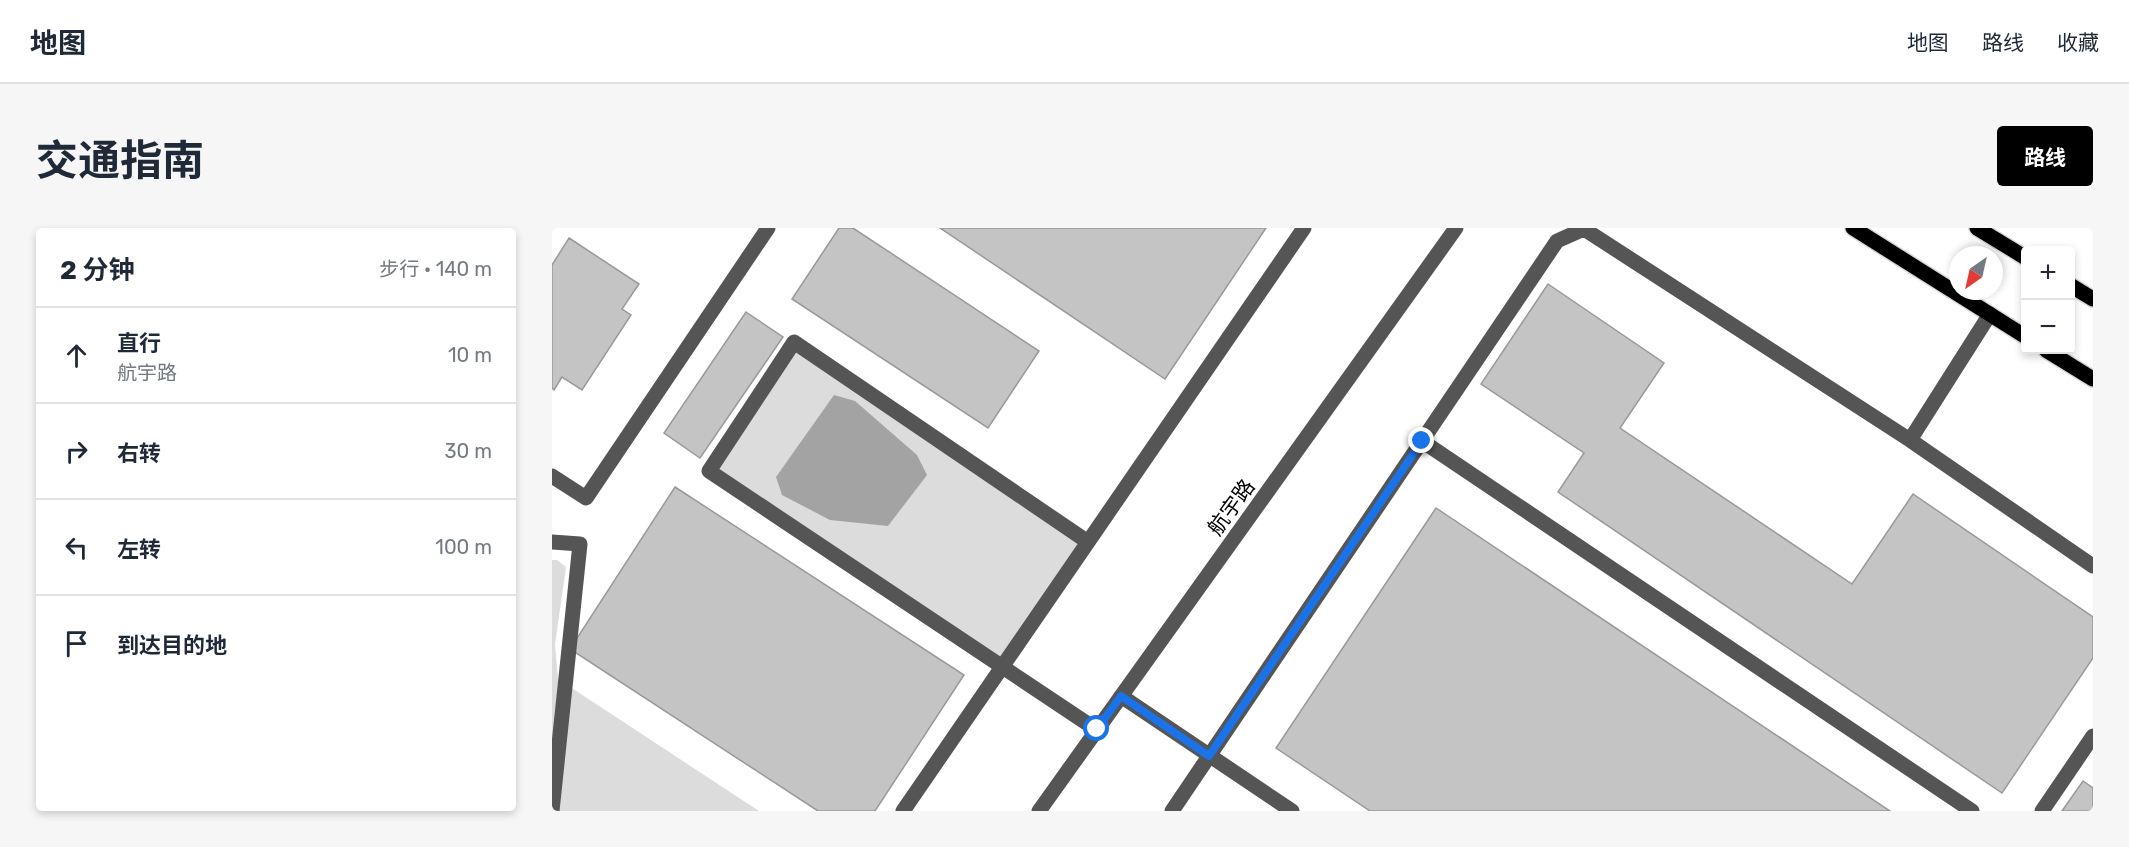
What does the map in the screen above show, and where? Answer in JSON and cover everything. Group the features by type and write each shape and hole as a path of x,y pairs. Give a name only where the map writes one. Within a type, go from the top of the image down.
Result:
{"main road":[{"path":"1853,228 2021,334"},
{"path":"1977,228 2021,256"},
{"path":"2075,288 2093,299"},
{"path":"2052,354 2093,380"}],"street":[{"path":"552,476 586,498 768,228"},
{"path":"903,811 1304,228"},
{"name":"航宇路","path":"1039,811 1456,228"},
{"path":"1172,811 1557,241 1584,229 1910,440 2093,566"},
{"path":"1910,440 1990,314"},
{"path":"1088,542 794,342 709,471 1097,729"},
{"path":"1422,441 1972,811"},
{"path":"552,542 580,543 556,738 552,811"},
{"path":"1121,696 1292,811"},
{"path":"2042,811 2093,736"}],"shaded area":[{"path":"794,342 1088,542 1003,666 709,471"},
{"path":"834,395 855,401 917,455 927,475 888,526 830,520 782,495 776,477"},
{"path":"552,560 557,560 566,567 555,644 558,679 759,811 552,811"}],"building":[{"path":"839,228 853,228 1039,351 988,428 792,299"},
{"path":"940,228 1266,228 1165,379"},
{"path":"569,238 639,284 622,309 631,315 582,390 562,377 554,390 552,388 552,265"},
{"path":"1548,284 1664,363 1620,428 1852,584 1913,494 2093,617 2093,658 2002,793 1558,492 1584,453 1481,384"},
{"path":"746,312 783,337 700,458 664,433"},
{"path":"675,487 964,675 875,811 818,811 570,649"},
{"path":"1436,508 1890,811 1370,811 1276,748"},
{"path":"2083,781 2093,788 2093,811 2062,811"}],"route":[{"path":"1097,729 1121,696 1209,756 1422,441"}]}
